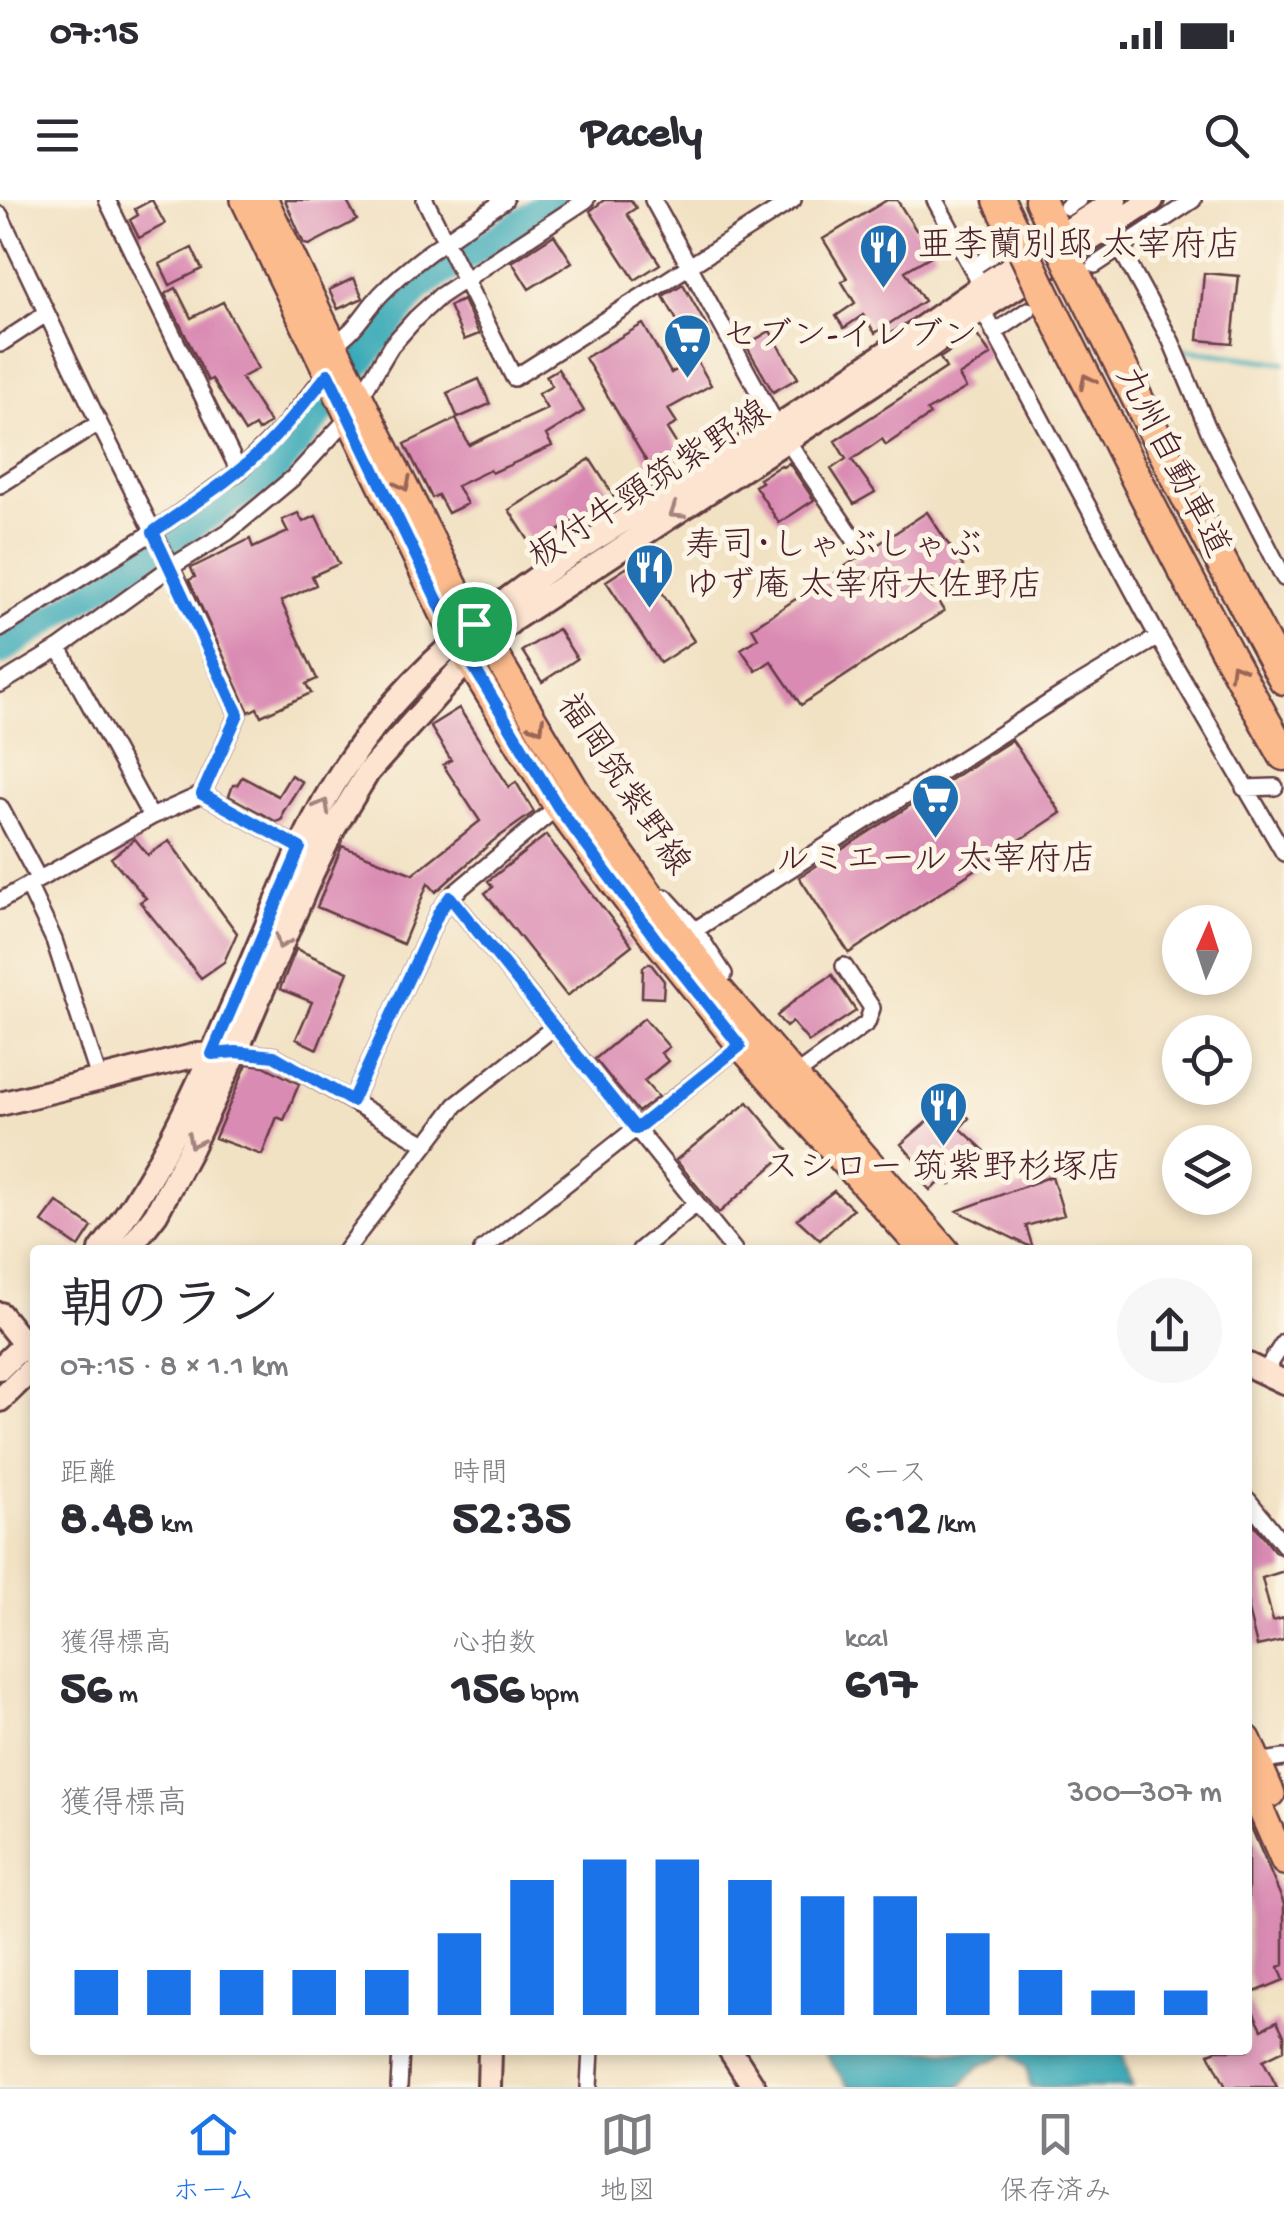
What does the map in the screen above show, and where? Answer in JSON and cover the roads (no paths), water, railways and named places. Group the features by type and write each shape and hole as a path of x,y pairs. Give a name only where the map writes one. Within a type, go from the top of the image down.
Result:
{"highway":[{"name":"九州自動車道","path":"999,200 1011,252 1035,300 1284,754"},
{"name":"九州自動車道","path":"1060,210 1199,522 1284,679"}],"main road":[{"name":"福岡筑紫野線","path":"244,200 334,358"},
{"name":"福岡筑紫野線","path":"265,200 355,407 558,807 740,1046 918,1245"},
{"name":"板付牛頸筑紫野線","path":"132,1245 156,1214 191,1148 300,848 345,766 394,702 471,641 514,619 782,433 929,347 979,288 1116,200"},
{"name":"板付牛頸筑紫野線","path":"979,288 1152,200"},
{"name":"福岡筑紫野線","path":"471,641 717,986 942,1245"},
{"name":"板付牛頸筑紫野線","path":"104,1245 224,1053 334,828 368,772 471,641"},
{"path":"0,1104 99,1078 224,1053"},
{"path":"0,1314 30,1348"},
{"path":"0,1368 30,1351"},
{"path":"0,1400 30,1353"},
{"path":"1252,1762 1284,1822"},
{"path":"1252,1763 1284,1862"},
{"path":"489,2087 490,2055"},
{"path":"733,2055 754,2087"}],"street":[{"path":"107,200 239,471"},
{"path":"425,200 514,378 793,200"},
{"path":"0,629 153,532 239,471 281,430 380,294 408,269 448,246 505,200"},
{"path":"0,684 59,648 265,503 294,478 355,407 391,346 416,318 463,275 586,200"},
{"path":"653,200 782,433 857,543"},
{"path":"935,200 979,288 994,332 1158,637 1284,853"},
{"path":"1084,268 1193,200"},
{"path":"0,215 171,566 238,714 202,794 151,817 0,901"},
{"path":"1120,248 1172,341 1209,432 1284,578"},
{"path":"979,288 1011,252"},
{"path":"994,332 1035,300"},
{"path":"0,344 46,314"},
{"path":"0,485 98,423"},
{"path":"695,930 1158,637"},
{"path":"59,648 151,817"},
{"path":"1244,788 1275,788"},
{"path":"202,794 300,848"},
{"path":"0,807 33,881 99,1078"},
{"path":"352,1101 439,912 450,897 558,807"},
{"path":"642,882 662,892 695,930 724,974 717,986"},
{"path":"450,897 730,1245"},
{"path":"794,1076 866,1023 872,1008 844,966"},
{"path":"353,1245 456,1105 554,1027"},
{"path":"488,1245 740,1046"},
{"path":"224,1053 274,1056 425,1144"},
{"path":"646,1245 696,1204"},
{"path":"1265,1373 1284,1342"},
{"path":"1252,1505 1284,1545"},
{"path":"1252,1760 1284,1758"},
{"path":"399,2087 401,2055"},
{"path":"589,2087 592,2055"}],"water":[{"path":"826,2055 1004,2055 978,2067 960,2087 849,2087"},
{"path":"1013,2055 1123,2055 1132,2087 1030,2087 1027,2067"}],"waterway":[{"path":"0,652 273,474 419,288 554,200"},
{"path":"1186,350 1284,363"}],"place":[{"name":"亜李蘭別邸 太宰府店","path":"883,290"},
{"name":"セブン-イレブン","path":"687,380"},
{"name":"寿司･しゃぶしゃぶ ゆず庵 太宰府大佐野店","path":"650,610"},
{"name":"ルミエール 太宰府店","path":"936,840"},
{"name":"スシロー 筑紫野杉塚店","path":"943,1148"}]}
